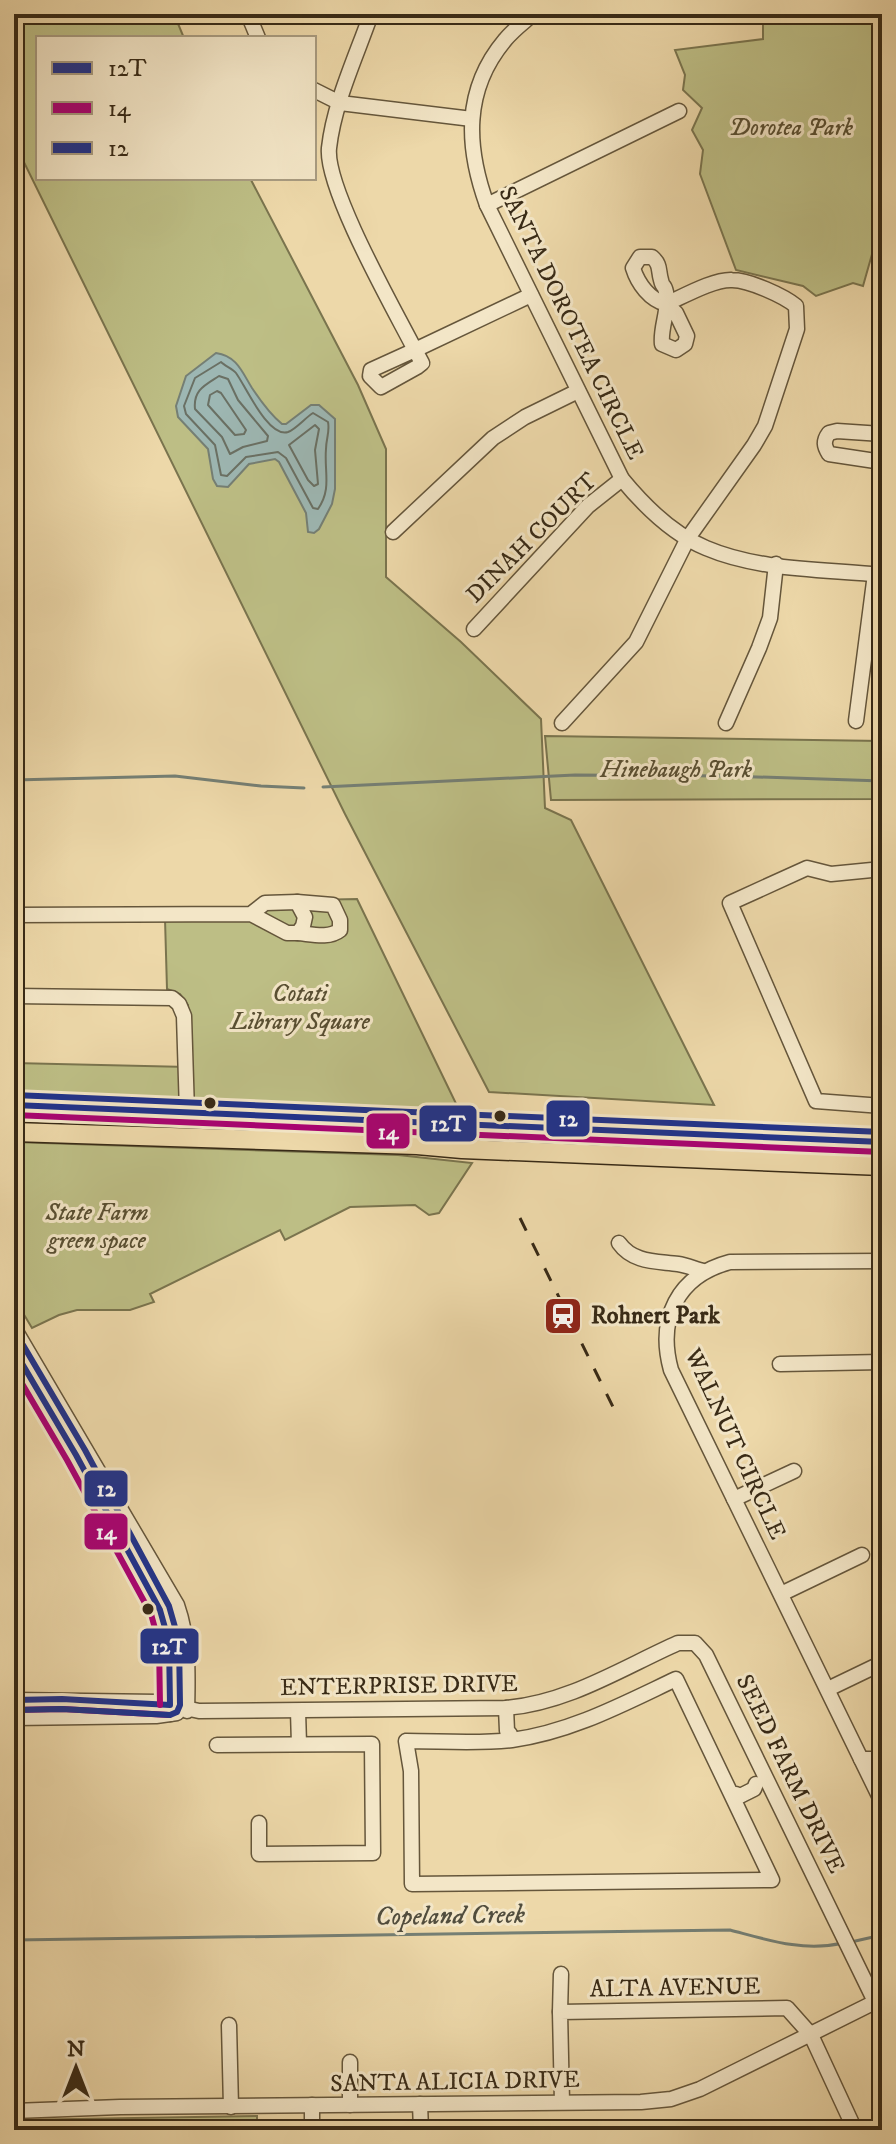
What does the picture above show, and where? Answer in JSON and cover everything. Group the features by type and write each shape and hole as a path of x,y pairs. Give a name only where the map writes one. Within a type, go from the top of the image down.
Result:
{"main road":[{"path":"14,1105 882,1142"},
{"path":"14,1132 417,1145 882,1166"}],"street":[{"path":"248,14 257,36"},
{"path":"371,14 340,103 328,151 335,187 415,350 531,295"},
{"name":"SANTA DOROTEA CIRCLE","path":"533,14 505,40 481,77 472,119 473,160 487,205 622,479 655,516 688,538 725,555 879,575"},
{"path":"316,91 340,103 472,119"},
{"path":"487,205 679,111"},
{"path":"562,723 636,642 688,538 765,426 797,329 796,306 785,296 732,280 704,287 666,304"},
{"path":"393,532 493,438 525,417 578,391"},
{"path":"881,432 829,433 825,447 829,454 837,457 882,462"},
{"name":"DINAH COURT","path":"474,629 588,506 622,479"},
{"path":"726,723 770,618 776,564"},
{"path":"856,721 879,575"},
{"path":"882,869 831,874 807,868 730,903 816,1101 882,1106"},
{"path":"297,902 305,917 298,933"},
{"path":"14,915 251,914 287,933 335,934 340,930 340,920 333,905 265,903 251,914"},
{"path":"14,996 172,998 179,1004 184,1016 187,1112"},
{"path":"619,1243 625,1251 648,1261 681,1264 703,1271 730,1262 882,1261"},
{"name":"WALNUT CIRCLE","path":"703,1271 689,1283 669,1316 665,1342 671,1370 882,1802"},
{"path":"14,1328 177,1605 185,1641 187,1711"},
{"path":"14,1350 76,1455 160,1610 169,1642 170,1710"},
{"path":"780,1364 882,1362"},
{"path":"734,1499 794,1471"},
{"path":"781,1594 862,1555"},
{"name":"ENTERPRISE DRIVE","path":"14,1700 62,1699 187,1711 507,1712 570,1693 678,1643 695,1643"},
{"name":"SEED FARM DRIVE","path":"695,1643 706,1655 762,1781 840,1926 882,2016"},
{"path":"828,1689 882,1663"},
{"path":"676,1679 734,1795 772,1880 412,1884 411,1771 406,1741 510,1737 557,1731 608,1712 676,1679"},
{"name":"ENTERPRISE DRIVE","path":"14,1718 170,1710"},
{"path":"298,1711 299,1744"},
{"path":"507,1712 511,1719 510,1737"},
{"path":"217,1745 372,1744 373,1853 259,1854 259,1823"},
{"path":"861,1759 882,1759"},
{"path":"734,1795 740,1796 762,1781"},
{"path":"560,2012 561,1974"},
{"name":"SANTA ALICIA DRIVE","path":"14,2111 641,2102 671,2099 700,2089 875,2002"},
{"name":"ALTA AVENUE","path":"562,2102 560,2012 787,2008 811,2035 855,2130"},
{"path":"229,2025 231,2107"},
{"path":"350,2062 350,2105"},
{"path":"420,2104 421,2130"},
{"path":"312,2105 312,2130"}],"green space":[{"path":"14,14 174,14 183,36 36,36 36,180 251,180 358,385 386,449 386,577 461,642 541,719 545,808 571,820 714,1105 489,1092 345,814 14,142"},
{"name":"Dorotea Park","path":"763,14 882,14 882,219 863,286 853,283 816,296 803,286 736,270 700,174 703,150 692,130 702,108 683,90 685,75 675,50 763,39"},
{"name":"Hinebaugh Park","path":"545,736 882,741 882,799 551,800"},
{"name":"Cotati Library Square","path":"357,899 462,1116 14,1093 14,1063 188,1067 188,1005 180,994 167,989 165,919 252,919 260,901"},
{"name":"State Farm green space","path":"14,1142 398,1155 472,1163 439,1213 429,1215 415,1205 350,1207 285,1240 280,1230 150,1294 154,1302 130,1310 77,1310 32,1328 14,1298"},
{"path":"257,2116 257,2130 14,2130 14,2120"}],"water":[{"path":"216,353 229,357 238,366 262,402 282,424 311,405 319,405 335,419 335,489 332,504 314,533 308,532 306,513 279,462 275,459 249,464 228,487 217,486 208,449 178,417 176,406 186,376"}],"waterway":[{"path":"323,787 575,775 882,781"},
{"path":"14,780 175,776 304,788"},
{"name":"Copeland Creek","path":"14,1940 730,1930 800,1945 843,1943"},
{"name":"Copeland Creek","path":"851,1942 882,1935"}],"railway":[{"path":"520,1218 616,1413"}],"transit line":[{"name":"12","path":"14,1095 882,1132"},
{"name":"12T","path":"14,1105 882,1142"},
{"name":"14","path":"14,1115 882,1152"},
{"name":"12","path":"14,1710 62,1709 170,1715 177,1712 180,1705 179,1641 169,1606 85,1450 23,1345"},
{"name":"12T","path":"14,1350 76,1455 160,1610 169,1642 170,1705 62,1699 14,1700"},
{"name":"14","path":"14,1370 151,1614 159,1643 160,1705"},
{"name":"14","path":"14,1710 62,1709 169,1715"}],"place":[{"name":"Rohnert Park","path":"563,1316"}]}
